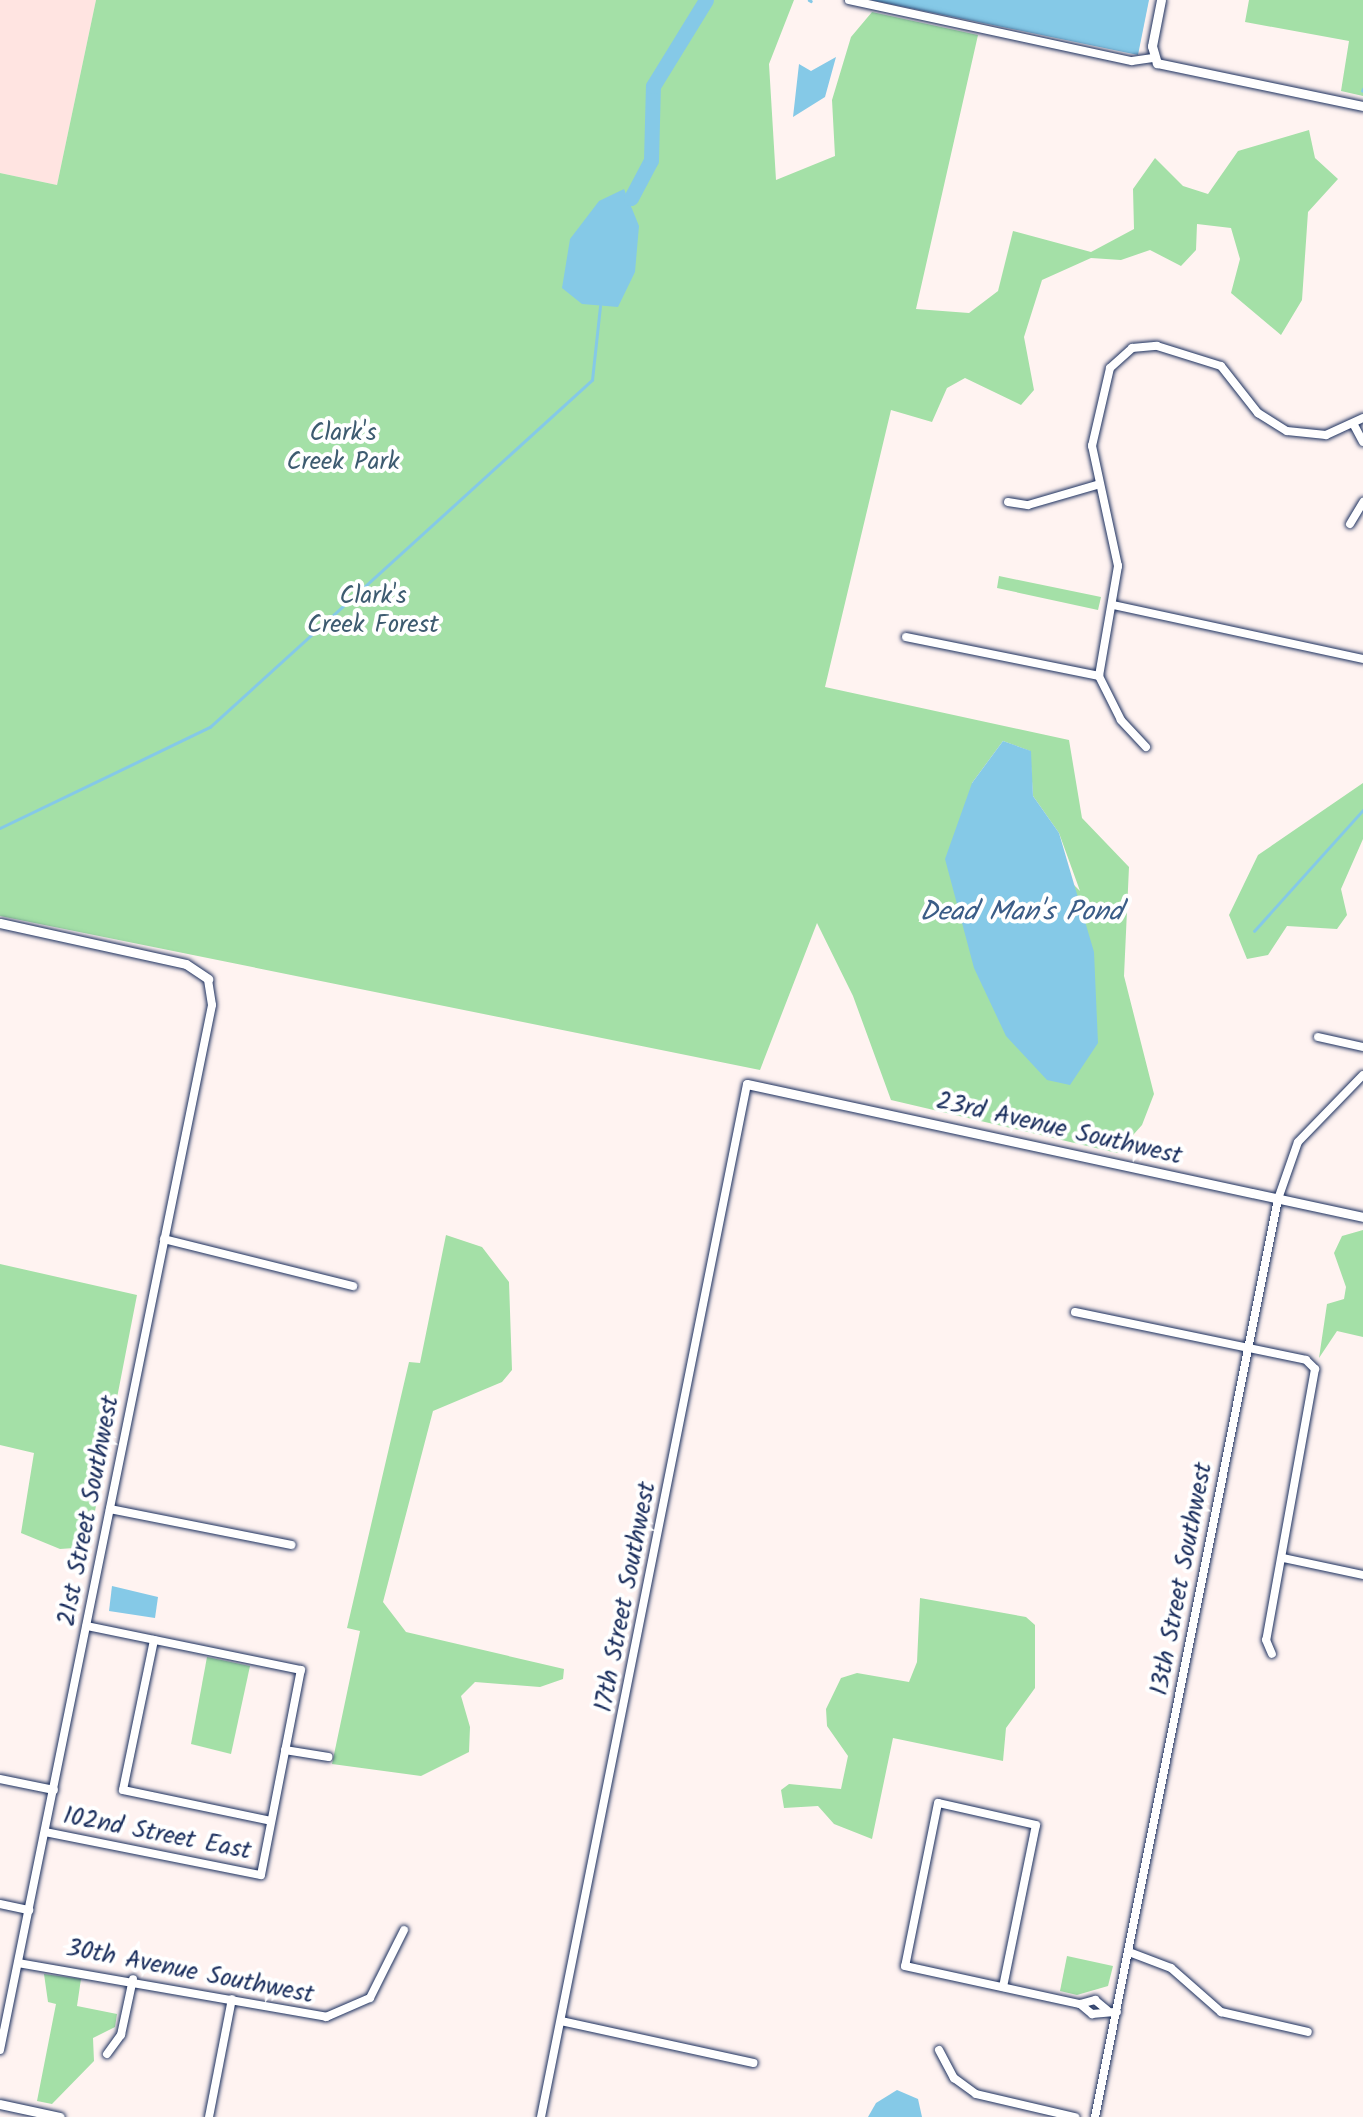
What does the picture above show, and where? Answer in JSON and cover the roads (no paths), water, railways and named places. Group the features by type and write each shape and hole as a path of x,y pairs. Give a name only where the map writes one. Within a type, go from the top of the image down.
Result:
{"street":[{"path":"849,0 1132,61 1153,58 1172,69 1363,106"},
{"path":"1153,58 1161,0"},
{"path":"1146,747 1121,720 1099,676 1113,605 1117,555 1098,485 1096,410 1110,368 1132,348 1157,346 1209,358 1230,373 1258,413 1287,430 1318,436 1354,425 1363,418"},
{"path":"1354,425 1363,442"},
{"path":"1008,502 1028,505 1098,485"},
{"path":"1350,524 1363,502"},
{"path":"1113,605 1363,659"},
{"path":"906,636 1099,676"},
{"path":"0,923 176,960 208,979"},
{"name":"21st Street Southwest","path":"0,2050 212,1005 208,979"},
{"path":"1318,1038 1363,1047"},
{"name":"13th Street Southwest","path":"1095,2117 1278,1199 1298,1142 1363,1075"},
{"name":"23rd Avenue Southwest","path":"747,1084 1363,1217"},
{"name":"17th Street Southwest","path":"541,2117 747,1084"},
{"path":"164,1239 353,1286"},
{"path":"1075,1312 1306,1360 1317,1374 1266,1640 1272,1654"},
{"path":"110,1509 291,1545"},
{"path":"1283,1558 1363,1575"},
{"path":"86,1626 301,1670 272,1822 123,1790 154,1640"},
{"path":"285,1750 328,1757"},
{"path":"0,1779 54,1790"},
{"path":"1003,1988 1036,1824 938,1803 905,1966 1003,1988 1080,2004 1095,2000 1106,2010 1117,2012"},
{"name":"102nd Street East","path":"45,1832 261,1875 272,1822"},
{"path":"0,1904 29,1910"},
{"name":"30th Avenue Southwest","path":"18,1963 133,1980 318,2018 353,2009 381,1983 404,1930"},
{"path":"1129,1952 1171,1968 1221,2012 1308,2032"},
{"path":"108,2054 122,2035 133,1980"},
{"path":"209,2117 232,1999"},
{"path":"561,2021 752,2062"},
{"path":"938,2050 954,2078 976,2094 1075,2117"},
{"path":"0,2104 60,2117"}],"water":[{"path":"871,0 1149,0 1138,55"},
{"path":"836,57 825,97 793,117 799,64 811,71"},
{"path":"624,189 639,226 635,272 618,307 582,304 562,288 570,239 599,201"},
{"name":"Dead Man's Pond","path":"1003,741 1031,751 1033,796 1059,833 1094,952 1098,1043 1070,1085 1047,1080 1006,1036 974,968 945,859 972,783"},
{"path":"112,1586 158,1597 155,1618 109,1611"},
{"path":"897,2090 918,2099 922,2117 868,2117 876,2103"}],"waterway":[{"path":"631,198 651,160 653,86 706,0"},
{"path":"0,828 210,727 592,380 600,306"},
{"path":"1254,931 1363,810"}],"park label":[{"name":"Clark's Creek Park","path":"343,448"},
{"name":"Clark's Creek Forest","path":"373,612"}]}
